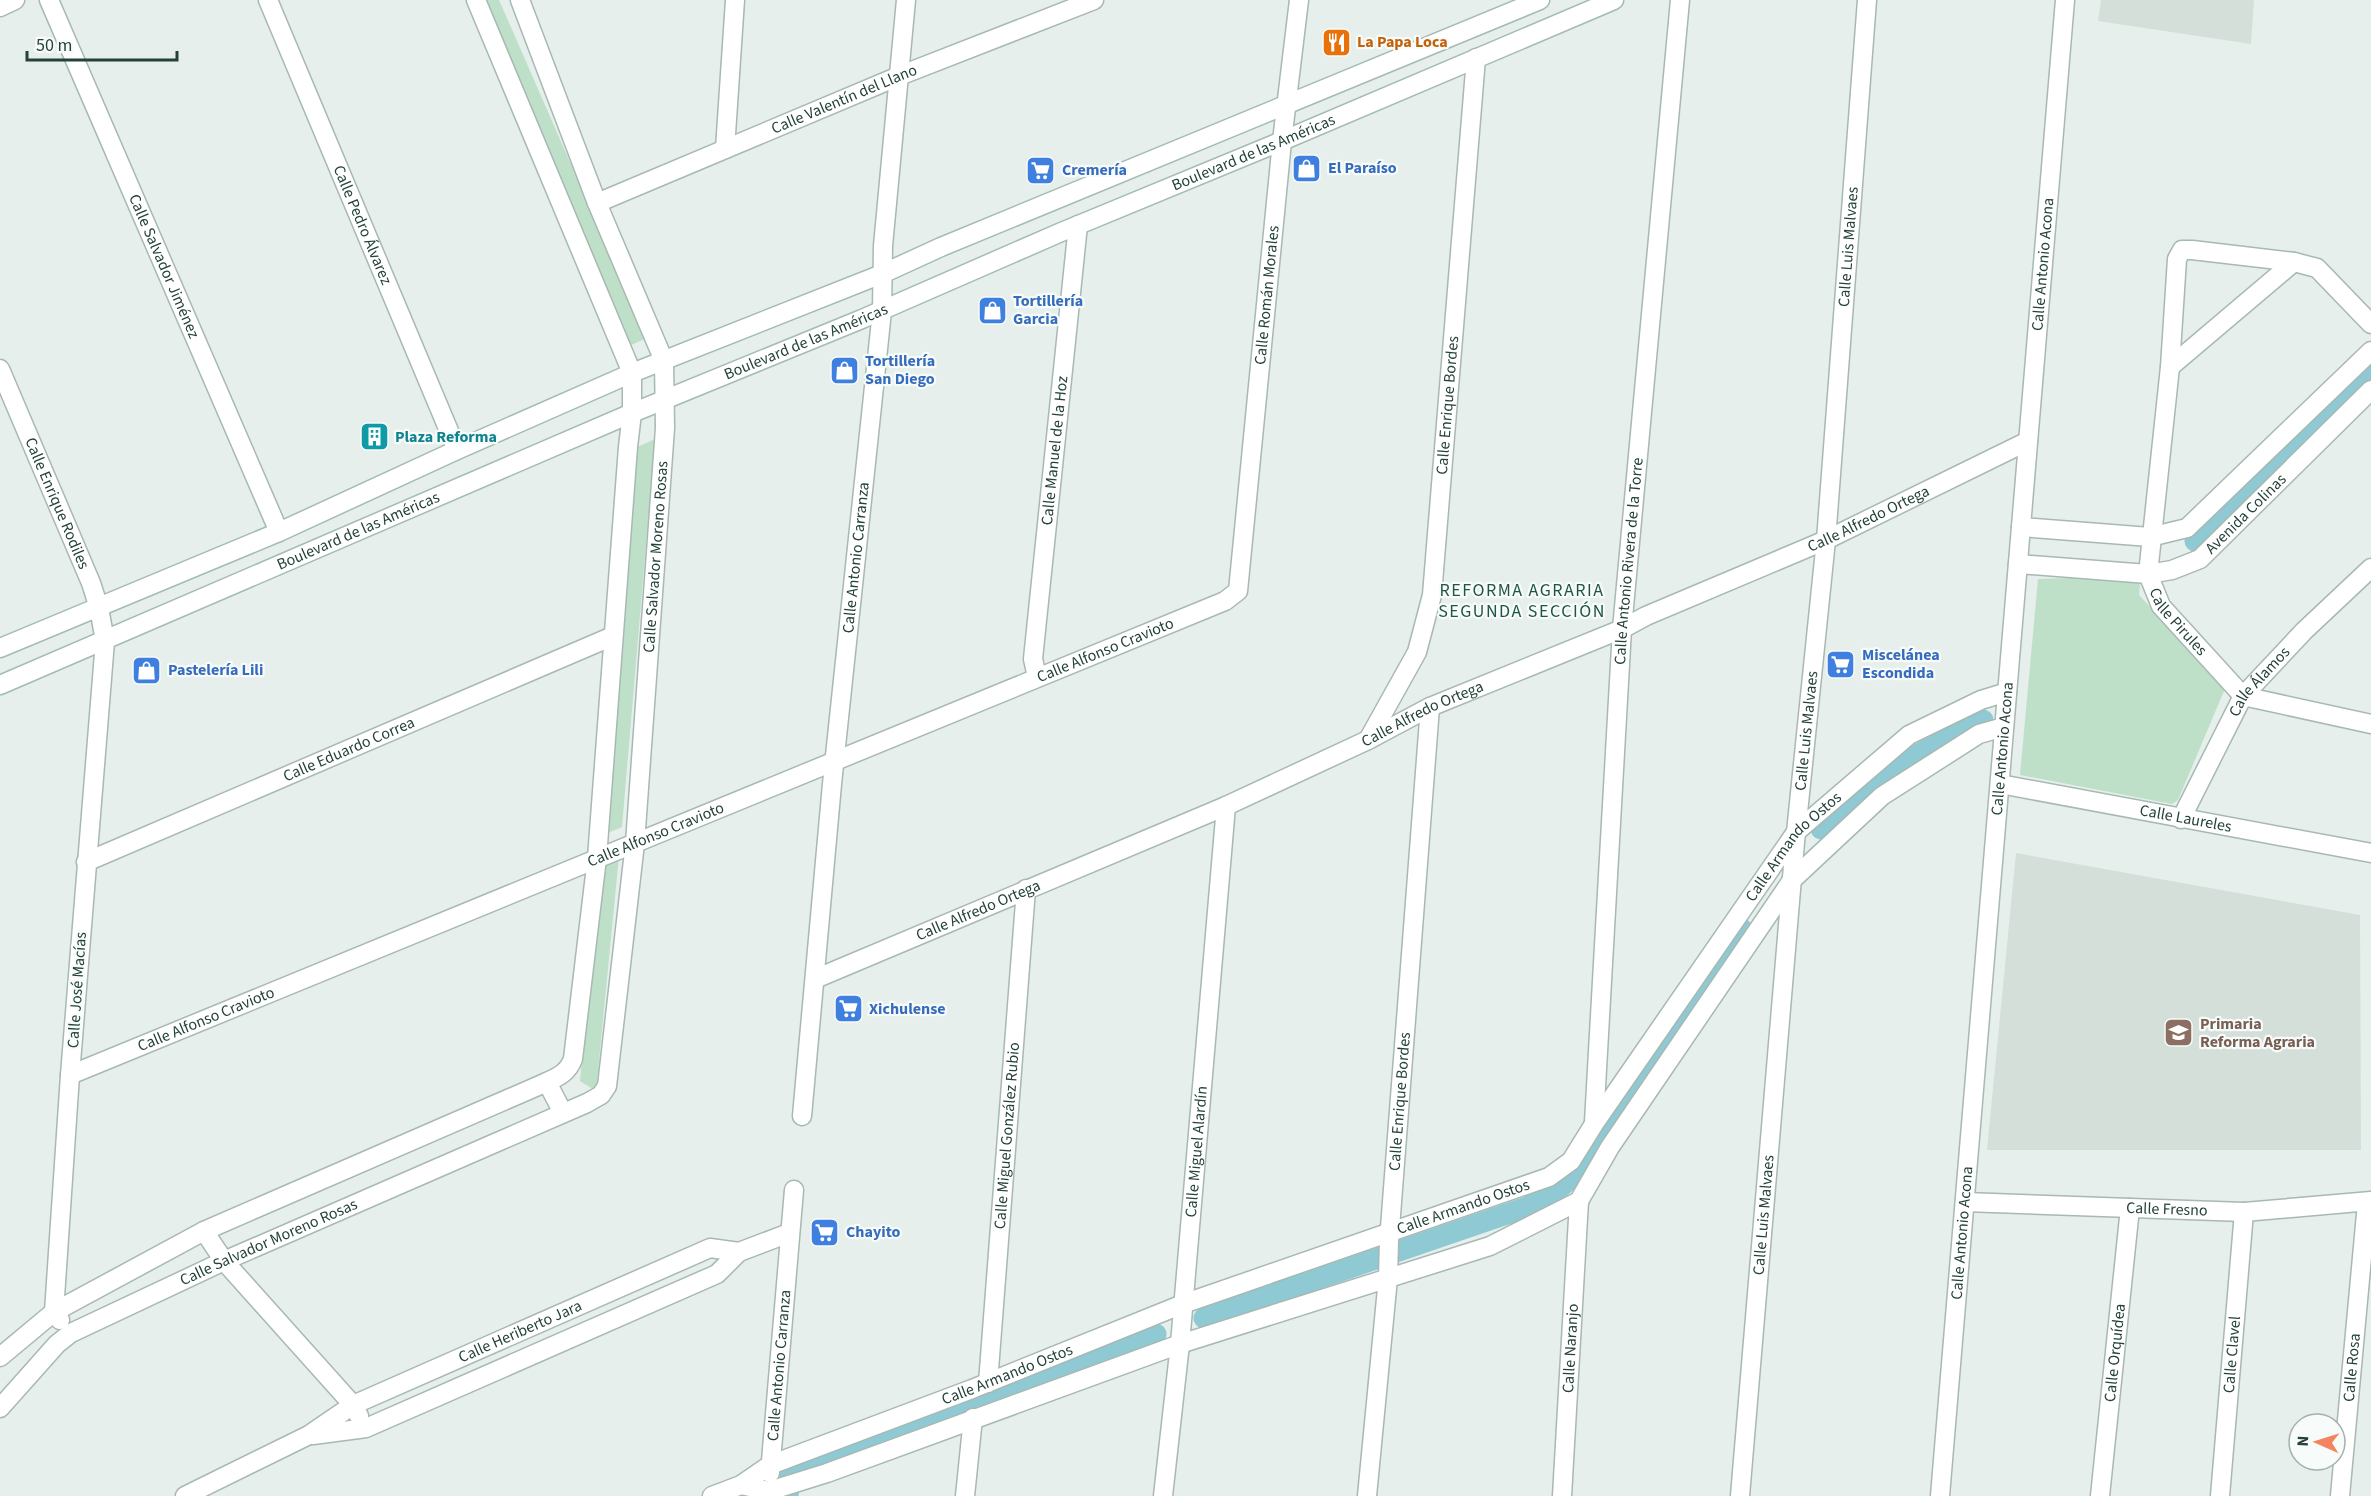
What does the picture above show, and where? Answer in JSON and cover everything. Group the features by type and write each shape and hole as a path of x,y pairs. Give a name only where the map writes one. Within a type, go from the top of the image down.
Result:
{"street":[{"path":"0,7 15,0"},
{"name":"Calle Salvador Jiménez","path":"49,0 279,532"},
{"name":"Calle Pedro Álvarez","path":"268,0 457,450"},
{"name":"Calle Salvador Moreno Rosas","path":"0,1357 54,1312 204,1231 547,1082 569,1068 573,1059 597,858 632,413 632,373 476,0"},
{"name":"Calle Salvador Moreno Rosas","path":"0,1408 57,1344 71,1333 224,1261 563,1113 601,1095 607,1086 634,843 665,399 664,361 597,202 520,0"},
{"path":"529,19 531,0"},
{"path":"725,149 735,0"},
{"name":"Calle Antonio Carranza","path":"802,1116 834,760 882,310 882,274 906,0"},
{"name":"Calle Valentín del Llano","path":"597,202 899,76 1094,0"},
{"name":"Calle Román Morales","path":"1238,591 1282,141 1299,0"},
{"name":"Boulevard de las Américas","path":"0,648 279,532 632,373 882,274 1540,0"},
{"name":"Boulevard de las Américas","path":"0,685 632,413 882,310 1078,225 1614,0"},
{"name":"Calle Antonio Rivera de la Torre","path":"1594,1124 1622,628 1680,0"},
{"name":"Calle Luis Malvaes","path":"1740,1496 1796,832 1826,540 1867,0"},
{"name":"Calle Antonio Acona","path":"1940,1496 2065,0"},
{"name":"Calle Enrique Bordes","path":"1368,740 1417,652 1432,595 1476,58"},
{"name":"Calle Manuel de la Hoz","path":"1037,677 1033,659 1078,225"},
{"name":"Calle Pirules","path":"2244,696 2161,606 2148,574 2150,537 2170,367 2177,259 2182,250 2192,250 2294,262 2317,268 2371,324"},
{"path":"2170,367 2294,262"},
{"name":"Avenida Colinas","path":"2021,527 2150,537 2187,528 2371,351"},
{"name":"Calle Enrique Rodiles","path":"0,369 91,583 99,608 105,640"},
{"name":"Avenida Colinas","path":"2018,564 2148,574 2172,570 2200,559 2371,390"},
{"name":"Calle Alfredo Ortega","path":"815,979 1226,806 1368,740 1430,707 1622,628 1826,540 2028,441"},
{"name":"Calle Álamos","path":"2181,819 2244,696 2304,631 2371,568"},
{"name":"Calle Alfonso Cravioto","path":"70,1075 1225,601 1238,591"},
{"name":"Calle Eduardo Correa","path":"86,862 613,636"},
{"name":"Calle José Macías","path":"54,1312 86,862 105,640"},
{"name":"Calle Armando Ostos","path":"712,1496 741,1485 771,1465 988,1383 1184,1304 1549,1177 1571,1161 1594,1124 1796,832 1909,735 1981,700 2007,692"},
{"path":"2244,696 2371,724"},
{"name":"Calle Enrique Bordes","path":"1367,1496 1388,1278 1430,707"},
{"name":"Calle Armando Ostos","path":"741,1485 768,1494 1180,1344 1490,1246 1579,1201 1610,1147 1792,879 1882,796 1979,734 2004,727"},
{"name":"Calle Laureles","path":"2000,783 2181,819 2371,853"},
{"name":"Calle Miguel Alardín","path":"1163,1496 1184,1304 1226,806"},
{"name":"Calle Miguel González Rubio","path":"988,1383 1026,889"},
{"path":"1728,930 1749,943"},
{"path":"547,1082 563,1113"},
{"name":"Calle Antonio Carranza","path":"768,1494 794,1190"},
{"name":"Calle Naranjo","path":"1562,1496 1579,1201"},
{"name":"Calle Fresno","path":"1965,1202 2244,1212 2369,1202"},
{"name":"Calle Rosa","path":"2340,1496 2369,1202"},
{"name":"Calle Orquídea","path":"2100,1496 2130,1208"},
{"name":"Calle Clavel","path":"2220,1496 2244,1212"},
{"path":"204,1231 224,1261 353,1405 366,1428"},
{"name":"Calle Heriberto Jara","path":"309,1435 366,1428 717,1274 739,1252 789,1233"},
{"name":"Calle Heriberto Jara","path":"185,1496 309,1435 353,1405 710,1248 739,1252"},
{"path":"54,1312 71,1333"},
{"path":"965,1496 973,1418"}],"shaded area":[{"path":"2101,0 2254,0 2251,44 2098,21"},
{"name":"Primaria Reforma Agraria","path":"2016,853 2360,915 2361,1150 1987,1150"}],"green space":[{"path":"486,0 499,0 647,338 631,345"},
{"path":"655,439 622,827 603,835 635,448"},
{"path":"2123,576 2137,578 2140,585 2139,595 2223,685 2224,691 2178,800 2172,804 2020,775 2038,579"},
{"path":"619,856 596,1091 580,1081 601,862"}],"waterway":[{"path":"2195,541 2371,375"},
{"path":"1821,829 1901,763 1983,720"},
{"path":"1204,1318 1527,1207 1561,1187 1579,1171 1741,928"},
{"path":"788,1496 791,1469 1156,1334"}],"place":[{"name":"La Papa Loca","path":"1336,42"},
{"name":"El Paraíso","path":"1307,168"},
{"name":"Cremería","path":"1041,170"},
{"name":"Tortillería Garcia","path":"992,310"},
{"name":"Tortillería San Diego","path":"844,370"},
{"name":"Plaza Reforma","path":"374,437"},
{"name":"Miscelánea Escondida","path":"1841,664"},
{"name":"Pastelería Lili","path":"147,670"},
{"name":"Xichulense","path":"848,1009"},
{"name":"Primaria Reforma Agraria","path":"2179,1033"},
{"name":"Chayito","path":"825,1232"}],"district":[{"name":"REFORMA AGRARIA SEGUNDA SECCIÓN","path":"1522,600"}]}
